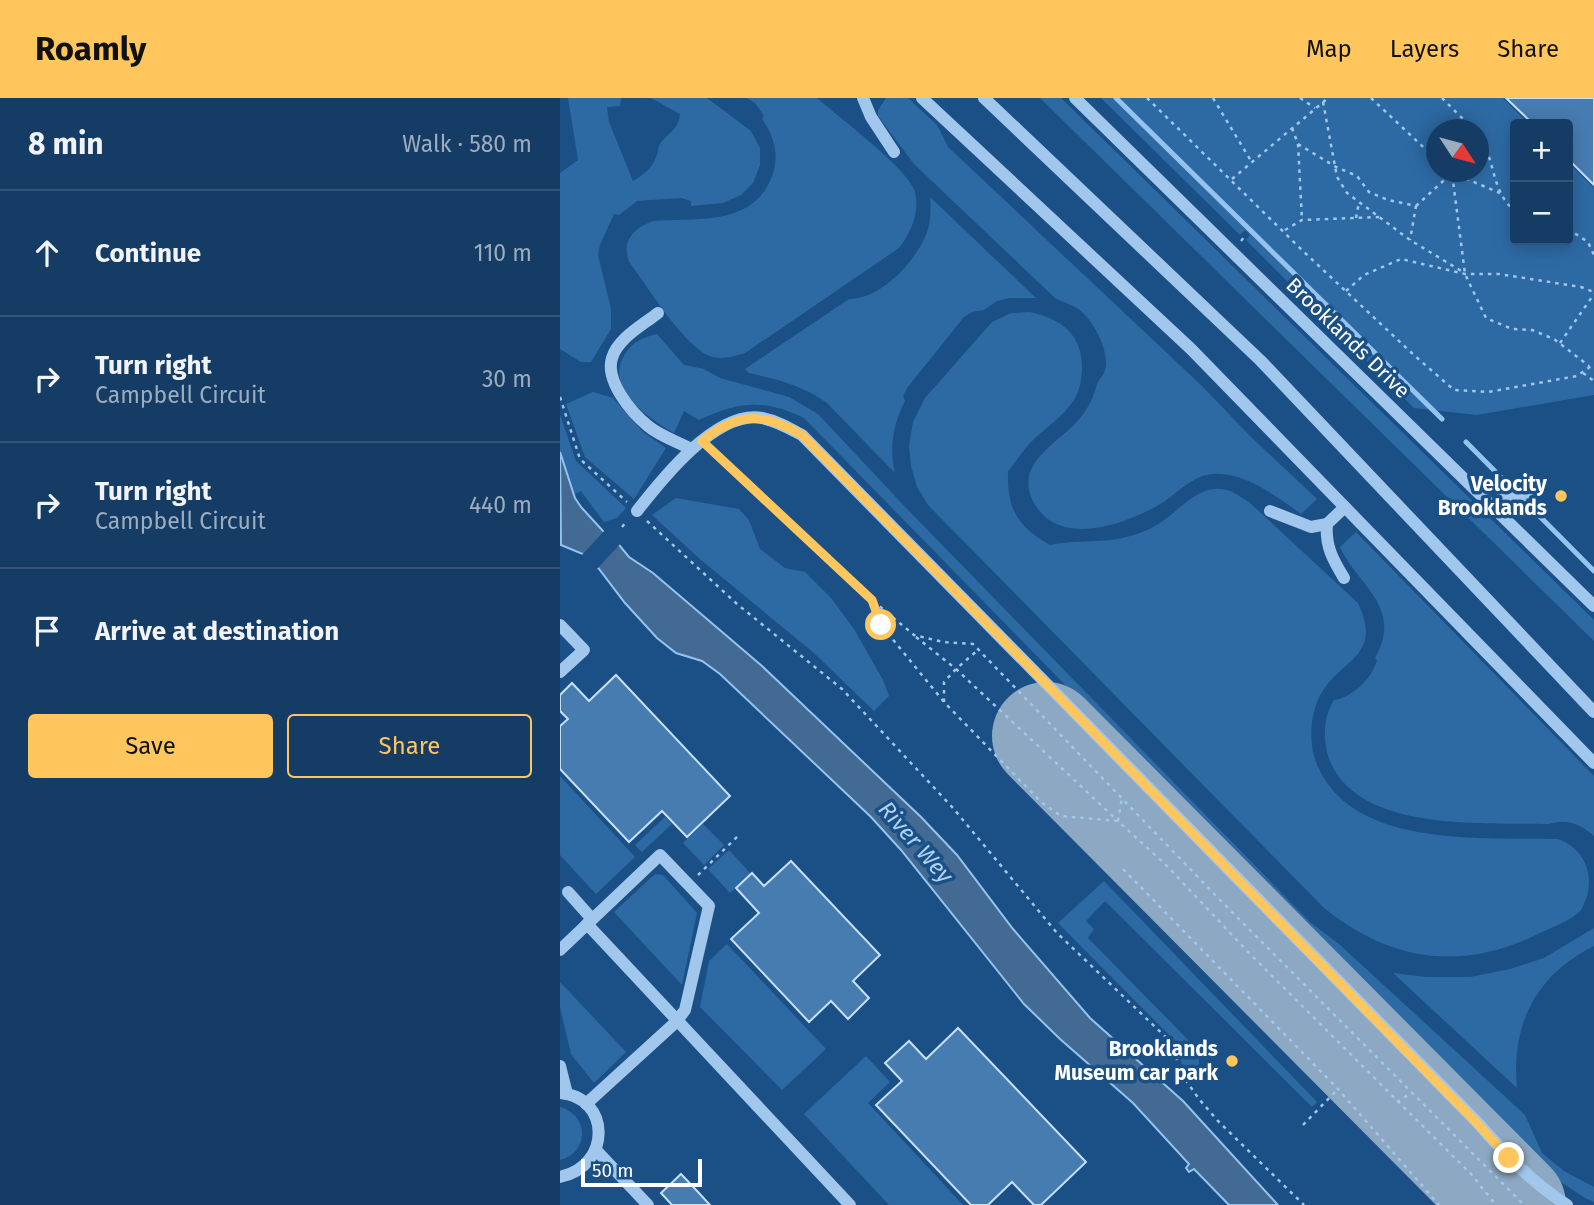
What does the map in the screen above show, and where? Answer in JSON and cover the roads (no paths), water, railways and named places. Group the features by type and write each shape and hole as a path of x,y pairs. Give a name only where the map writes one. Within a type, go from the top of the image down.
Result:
{"street":[{"path":"863,98 871,117 894,152"},
{"path":"922,98 1191,349 1594,763"},
{"path":"984,98 1261,361 1594,712"},
{"name":"Brooklands Drive","path":"1075,98 1594,606"},
{"path":"658,313 624,339 612,356 610,375 618,391 649,427 697,445"},
{"path":"637,511 697,445 716,429 759,417 782,423 802,435 1467,1112 1509,1158 1547,1193 1567,1205"},
{"path":"1493,507 1504,496 1538,491"},
{"path":"1270,511 1311,527 1327,524 1345,507"},
{"path":"1327,524 1326,538 1331,558 1344,578"},
{"path":"560,625 584,650 560,672"},
{"path":"560,950 660,855 709,906 685,1010 676,1022 586,1104"},
{"path":"568,892 589,922 676,1022 850,1205"},
{"path":"560,1066 563,1093 586,1104 599,1130 596,1150 582,1169 560,1178"},
{"path":"596,1150 648,1205"}],"water":[{"name":"River Wey","path":"560,452 575,498 603,531 629,557 653,573 762,666 921,817 957,855 1013,929 1090,1018 1183,1101 1278,1205 1229,1205 1194,1169 1189,1172 1186,1168 1189,1164 1133,1103 1024,1004 901,850 871,817 720,674 702,661 676,653 657,638 599,569 583,554 561,545"}],"waterway":[{"path":"1116,98 1442,419"},
{"path":"1466,442 1594,571"}],"place":[{"name":"Velocity Brooklands","path":"1561,496"},
{"name":"Brooklands Museum car park","path":"1232,1061"}]}
